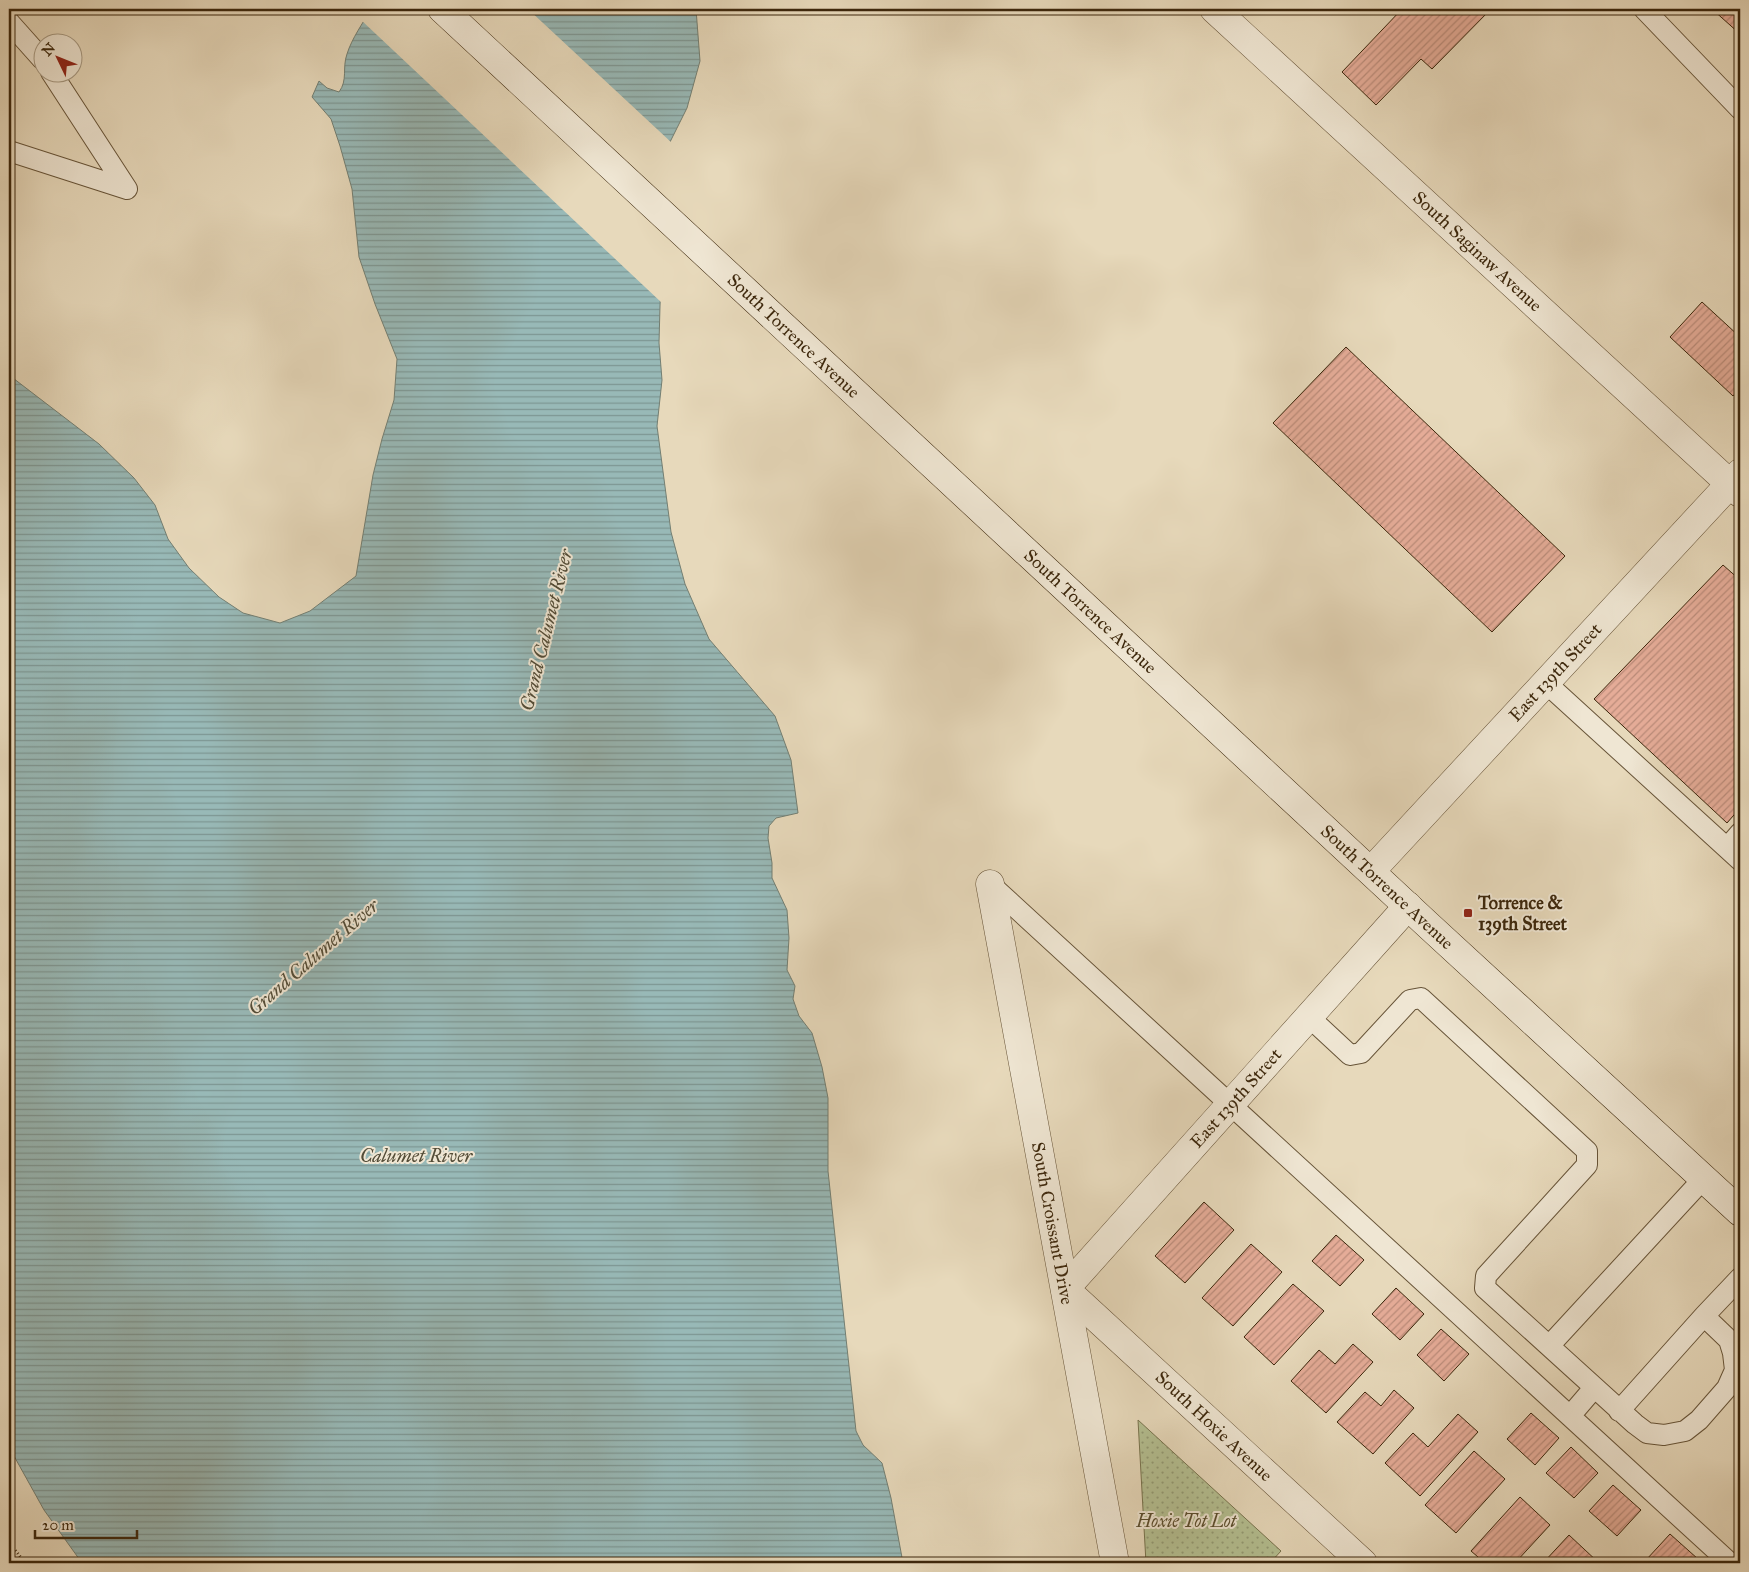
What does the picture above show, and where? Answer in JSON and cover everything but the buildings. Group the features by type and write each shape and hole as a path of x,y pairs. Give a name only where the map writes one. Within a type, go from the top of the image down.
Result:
{"street":[{"name":"South Torrence Avenue","path":"442,9 1740,1212"},
{"name":"South Saginaw Avenue","path":"1214,9 1737,483"},
{"name":"East 139th Street","path":"1371,871 1546,683 1737,483"},
{"name":"South Croissant Drive","path":"990,884 1115,1563"},
{"name":"East 139th Street","path":"1065,1289 1408,906"},
{"name":"South Hoxie Avenue","path":"1065,1289 1363,1563"}],"lane":[{"path":"1644,9 1740,109"},
{"path":"9,22 32,48"},
{"path":"9,151 127,188 58,82"},
{"path":"1546,683 1733,854 1740,833"},
{"path":"990,884 1730,1563"},
{"path":"1309,1017 1350,1055 1361,1053 1410,1000 1421,998 1587,1151 1587,1165 1486,1276 1485,1288 1619,1411 1647,1433 1664,1435 1685,1431 1705,1414 1728,1388 1735,1370 1733,1353 1728,1340 1704,1316"},
{"path":"1549,1346 1704,1178"},
{"path":"1619,1411 1740,1278"},
{"path":"1570,1416 1594,1388"}],"path":[{"path":"9,1542 25,1563"}],"green space":[{"name":"Hoxie Tot Lot","path":"1138,1420 1281,1551 1270,1563 1146,1563"}],"water":[{"name":"Calumet River","path":"371,9 696,9 700,61 687,108 670,142 666,168 659,343 662,380 657,426 671,532 685,584 709,639 775,716 791,760 798,813 776,818 769,826 768,838 772,878 787,910 789,938 787,970 795,986 793,999 799,1016 812,1033 822,1067 828,1098 828,1171 856,1431 863,1445 882,1463 891,1498 903,1563 82,1563 44,1510 9,1447 9,375 99,444 134,478 155,505 168,539 189,568 219,597 243,613 280,623 310,611 356,576 373,475 394,400 397,359 359,257 352,189 340,146 331,119 312,97 319,81 327,88 339,92 343,83 349,48"}],"pier":[{"path":"368,9 528,9 672,143 668,168 662,303 361,20"}],"place":[{"name":"Torrence & 139th Street","path":"1468,913"}],"water label":[{"name":"Grand Calumet River","path":"546,630"},
{"name":"Grand Calumet River","path":"313,957"}]}
